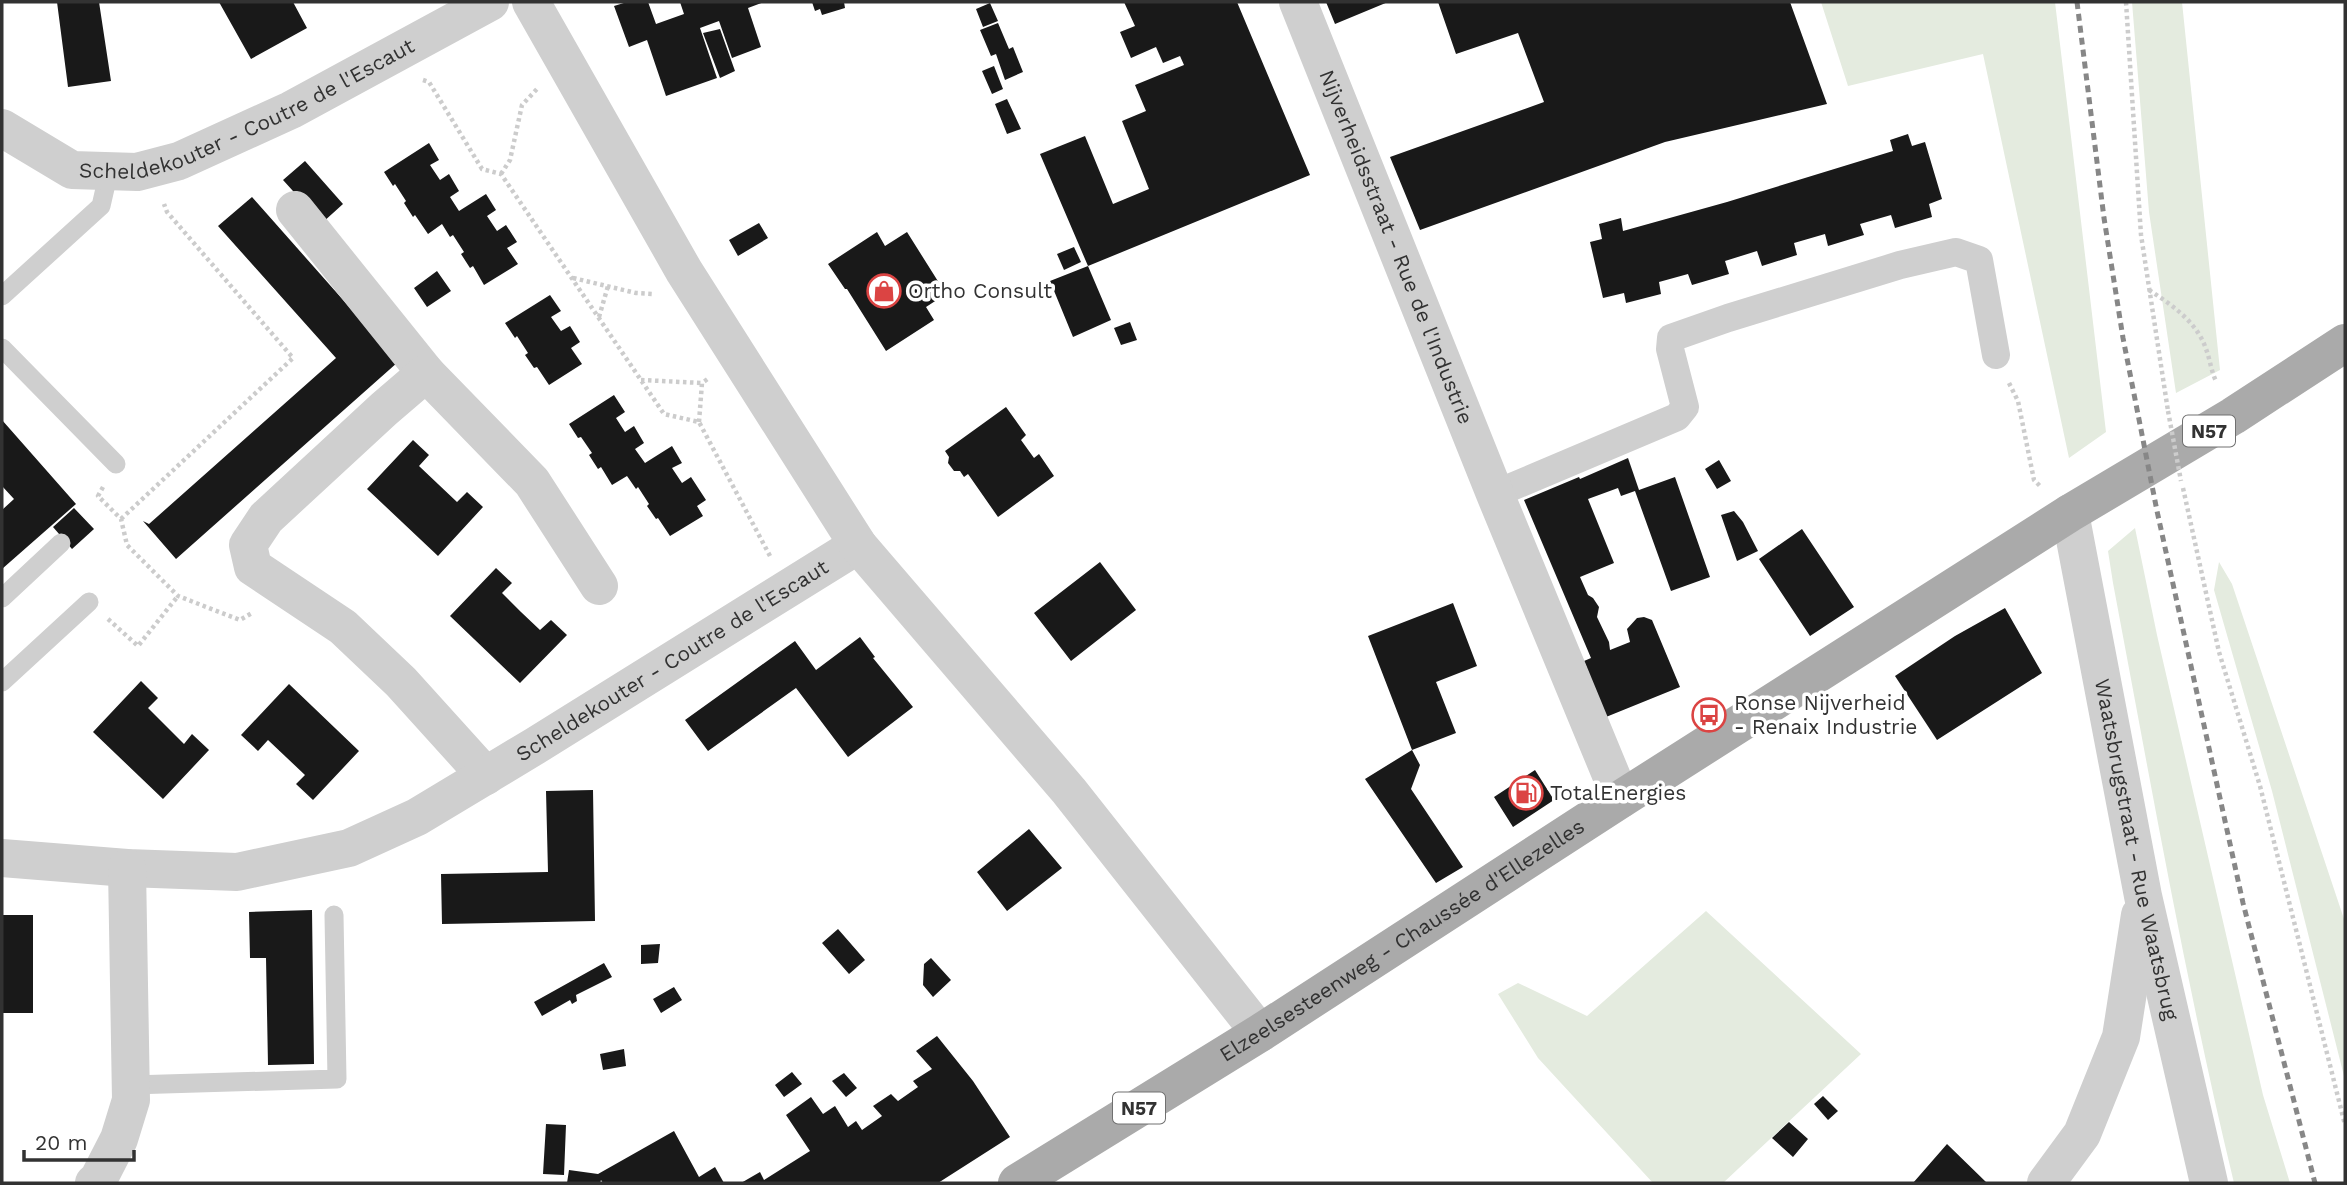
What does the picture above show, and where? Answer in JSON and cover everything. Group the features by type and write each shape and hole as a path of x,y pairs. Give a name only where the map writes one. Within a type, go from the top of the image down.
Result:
{"main road":[{"name":"N57","path":"2070,513 2234,416 2345,343"},
{"name":"Elzeelsesteenweg - Chaussée d'Ellezelles","path":"1017,1183 1261,1033 1621,799 2070,513"}],"street":[{"name":"Scheldekouter - Coutre de l'Escaut","path":"2,128 72,170 137,172 149,169 179,161 291,110 490,2"},
{"path":"531,2 699,295 858,545 1069,791 1261,1033"},
{"name":"Nijverheidsstraat - Rue de l'Industrie","path":"1298,2 1495,494 1621,799"},
{"path":"295,210 426,373 532,482 599,586"},
{"path":"1495,494 1677,417 1685,407 1670,349 1671,338 1900,265 1956,252 1979,260 1996,355"},
{"path":"426,373 266,518 248,545 253,567 343,627 401,682 486,776"},
{"name":"Waatsbrugstraat - Rue Waatsbrug","path":"2070,513 2143,896 2208,1183"},
{"name":"Scheldekouter - Coutre de l'Escaut","path":"2,858 127,869 237,872 349,848 417,817 486,776 858,545"},
{"path":"94,1183 119,1139 131,1100 127,869"},
{"path":"2046,1183 2082,1134 2121,1037 2143,896"}],"lane":[{"path":"2,296 101,206 108,171"},
{"path":"2,348 116,464"},
{"path":"2,598 61,543"},
{"path":"2,682 89,602"},
{"path":"131,1085 337,1079 334,915"}],"path":[{"path":"2126,2 2141,235 2181,481 2219,652 2260,786 2345,1125"},
{"path":"500,174 510,160 522,105 564,60"},
{"path":"381,61 429,82 482,169 500,174 664,414 699,422 788,589"},
{"path":"121,519 293,358 167,212 149,169"},
{"path":"573,278 636,293 699,295"},
{"path":"599,317 608,286"},
{"path":"2148,289 2190,321 2206,346 2213,374"},
{"path":"1996,355 2018,401 2034,480 2070,513"},
{"path":"641,380 702,383"},
{"path":"116,464 98,496 121,519 127,545 177,596 240,620 290,592"},
{"path":"89,602 138,646 177,596"}],"shaded area":[{"path":"1821,2 2055,2 2106,432 2069,458 1983,54 1848,86"},
{"path":"2132,2 2182,2 2220,370 2176,393 2149,212"},
{"path":"2135,528 2157,635 2263,1095 2290,1183 2234,1183 2185,959 2108,551"},
{"path":"2219,562 2232,584 2345,922 2345,1080 2272,791 2214,590"},
{"path":"1706,911 1861,1054 1723,1183 1653,1183 1538,1058 1498,994 1518,983 1587,1016"}],"building":[{"path":"57,2 99,2 111,81 68,87"},
{"path":"219,2 293,2 307,28 251,59"},
{"path":"627,2 648,2 656,24 684,14 680,2 764,2 748,8 761,47 732,58 719,21 700,28 717,78 666,96 647,40 629,47 614,6"},
{"path":"812,2 844,2 845,8 822,15 820,9 815,11"},
{"path":"1124,2 1237,2 1310,175 1088,266 1040,154 1085,136 1113,204 1149,189 1122,121 1146,111 1135,85 1184,65 1180,56 1163,63 1156,47 1131,58 1120,32 1135,26"},
{"path":"1326,2 1388,2 1335,24"},
{"path":"1438,2 1790,2 1827,104 1665,142 1420,230 1390,157 1544,102 1518,33 1456,54"},
{"path":"990,3 998,21 983,27 976,9"},
{"path":"998,23 1009,49 1013,47 1023,72 1005,80 996,54 991,56 980,30"},
{"path":"720,29 735,71 720,78 703,33"},
{"path":"994,66 1003,89 992,94 982,71"},
{"path":"1007,99 1021,129 1007,134 995,104"},
{"path":"1908,134 1912,146 1925,142 1942,199 1929,204 1932,217 1895,228 1891,215 1860,224 1864,235 1828,246 1825,234 1794,243 1797,255 1762,266 1757,251 1725,261 1729,274 1692,285 1688,274 1659,282 1661,294 1626,303 1624,293 1603,298 1590,242 1602,239 1599,224 1621,218 1623,231 1727,202 1893,151 1890,140"},
{"path":"429,143 439,160 430,165 440,180 449,174 459,191 450,197 459,211 486,194 496,210 487,216 497,231 506,225 517,242 507,248 518,264 484,285 473,266 470,268 461,254 464,252 453,235 450,237 442,224 428,234 415,215 413,217 404,203 406,201 384,172"},
{"path":"305,161 343,204 322,223 283,180"},
{"path":"252,197 398,362 176,559 143,521 149,524 336,358 218,226"},
{"path":"759,223 768,238 738,256 729,240"},
{"path":"877,232 885,246 907,232 946,294 926,307 934,320 886,351 828,264"},
{"path":"1074,247 1081,262 1064,270 1057,254"},
{"path":"1088,266 1111,320 1073,337 1050,281"},
{"path":"437,271 451,291 427,307 414,288"},
{"path":"550,295 561,311 551,317 561,331 570,326 580,342 571,348 582,364 549,385 537,367 534,368 525,355 528,353 505,323"},
{"path":"1130,322 1137,340 1121,345 1114,328"},
{"path":"614,395 625,412 616,418 625,432 634,426 644,443 635,449 645,463 672,446 682,463 672,468 682,483 691,477 706,500 697,506 703,516 670,536 647,506 649,504 638,487 636,489 627,476 612,485 601,467 598,469 589,455 592,453 581,437 578,438 569,424"},
{"path":"1006,407 1026,435 1021,440 1034,458 1039,454 1054,476 998,517 968,474 964,477 960,471 954,471 948,463 949,457 945,451"},
{"path":"2,420 76,504 2,569 2,510 14,499 2,486"},
{"path":"413,440 429,455 419,466 457,502 467,492 483,507 438,556 367,489"},
{"path":"1628,458 1639,490 1675,477 1710,577 1671,591 1635,491 1621,496 1618,488 1588,499 1614,563 1580,577 1588,595 1599,607 1597,617 1610,650 1630,642 1627,629 1637,618 1652,620 1680,687 1606,717 1584,661 1591,658 1524,500"},
{"path":"1719,460 1731,481 1717,489 1705,469"},
{"path":"74,508 94,529 72,549 53,527"},
{"path":"1734,511 1758,551 1737,561 1721,515"},
{"path":"1802,529 1854,607 1810,636 1759,559"},
{"path":"1100,562 1136,610 1071,661 1034,613"},
{"path":"496,568 512,583 502,593 540,630 551,620 567,635 520,683 450,616"},
{"path":"1453,603 1477,666 1436,682 1456,733 1412,750 1368,636"},
{"path":"2005,608 2042,673 1937,740 1895,676 1955,636"},
{"path":"860,637 875,657 873,658 913,707 848,757 796,688 708,751 685,720 795,641 816,670"},
{"path":"141,681 158,698 148,708 184,744 192,734 209,750 163,799 93,732"},
{"path":"289,684 359,751 313,800 296,784 305,775 268,740 258,751 241,735"},
{"path":"1412,750 1420,765 1411,789 1463,867 1436,883 1365,779"},
{"path":"1535,770 1554,800 1513,827 1494,797"},
{"path":"593,790 595,921 442,924 441,874 548,872 546,791"},
{"path":"1029,829 1062,868 1007,911 977,872"},
{"path":"312,910 314,1064 268,1065 266,958 250,958 249,912"},
{"path":"2,915 33,915 33,1013 2,1013"},
{"path":"838,929 865,960 849,974 822,943"},
{"path":"660,944 658,963 641,964 641,945"},
{"path":"931,958 951,980 933,997 923,985 924,964"},
{"path":"604,963 612,977 576,995 577,1001 572,1004 570,1000 542,1016 534,1002"},
{"path":"674,987 682,1000 661,1013 653,999"},
{"path":"937,1036 973,1081 1010,1137 938,1183 741,1183 760,1172 764,1180 810,1151 786,1115 811,1097 823,1114 835,1106 848,1127 856,1121 862,1130 882,1116 873,1106 891,1094 898,1101 918,1087 913,1081 932,1069 916,1051"},
{"path":"624,1049 626,1066 603,1070 600,1054"},
{"path":"792,1072 802,1084 784,1097 775,1085"},
{"path":"844,1073 857,1088 846,1097 832,1081"},
{"path":"1823,1096 1838,1111 1828,1120 1814,1104"},
{"path":"1789,1122 1808,1139 1793,1157 1772,1138"},
{"path":"546,1124 566,1125 564,1175 543,1174"},
{"path":"674,1131 699,1177 715,1167 724,1183 603,1183 601,1180 600,1183 567,1183 569,1170 598,1174"},
{"path":"1947,1144 1987,1183 1913,1183"}],"railway":[{"path":"2077,2 2104,218 2123,338 2157,511 2243,903 2315,1183"}],"place":[{"name":"Ortho Consult","path":"884,291"},
{"name":"Ronse Nijverheid - Renaix Industrie","path":"1709,715"},
{"name":"TotalEnergies","path":"1526,793"}]}
